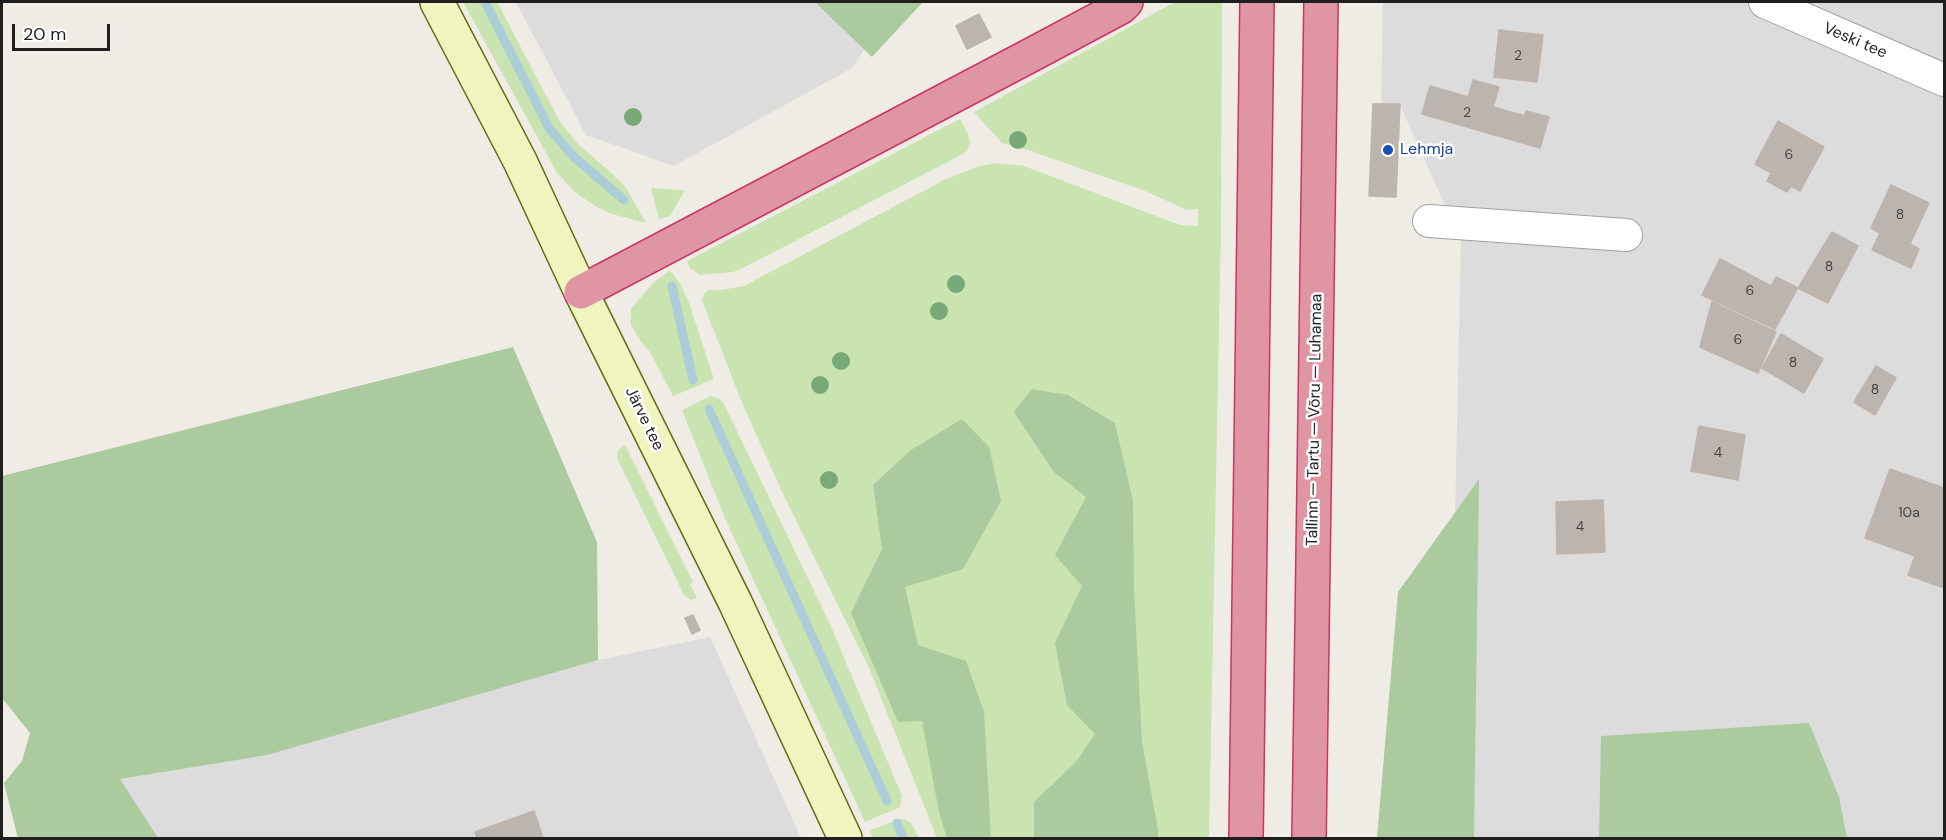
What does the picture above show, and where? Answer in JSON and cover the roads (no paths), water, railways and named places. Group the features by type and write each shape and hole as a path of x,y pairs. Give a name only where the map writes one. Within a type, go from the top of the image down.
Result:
{"highway":[{"path":"581,292 1091,23 1126,2"},
{"path":"1246,838 1257,2"},
{"name":"Tallinn — Tartu — Võru — Luhamaa","path":"1309,838 1321,2"}],"street":[{"name":"Järve tee","path":"437,2 520,161 581,292 735,602 845,838"},
{"name":"Veski tee","path":"1765,2 1944,80"},
{"path":"1429,220 1626,235"}],"waterway":[{"path":"485,2 549,128 574,157 624,200"},
{"path":"672,286 693,380"},
{"path":"709,409 887,801"},
{"path":"897,823 903,838"}],"place":[{"name":"Lehmja","path":"1388,150"}]}
